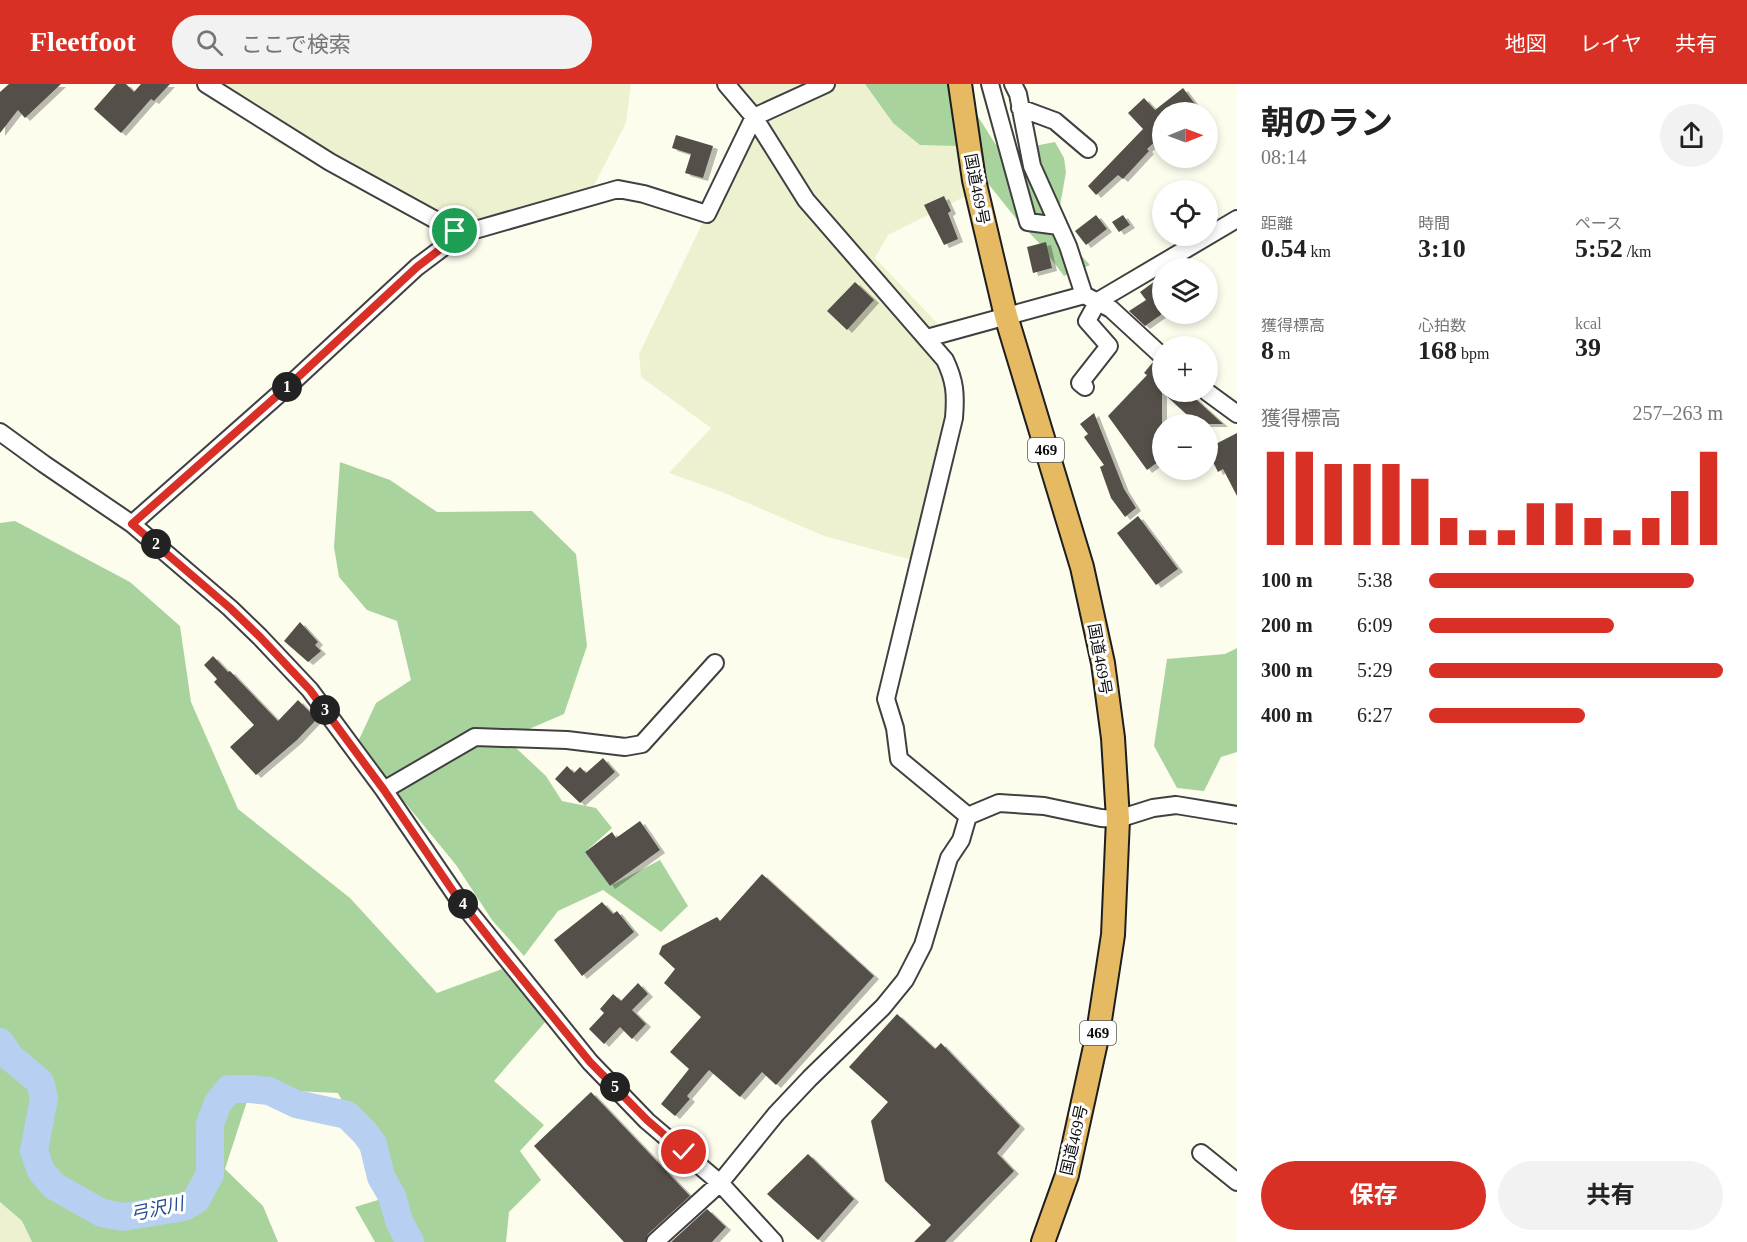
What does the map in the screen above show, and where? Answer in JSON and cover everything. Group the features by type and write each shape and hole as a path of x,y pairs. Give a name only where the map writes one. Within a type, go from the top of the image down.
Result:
{"highway":[{"name":"国道469号","path":"960,84 974,180 1006,316 1082,567 1103,663 1113,738 1118,819 1113,935 1098,1033 1067,1175 1043,1242"}],"street":[{"path":"206,84 330,162 460,234"},
{"path":"726,84 754,117 806,200 927,338 945,360 953,377 956,396 954,418 886,699 895,728 899,759 968,816"},
{"path":"132,524 296,379 417,267 460,234 618,189 644,194 707,214 754,117 826,84"},
{"path":"990,84 1028,222 1059,226"},
{"path":"1013,84 1018,94 1032,165 1091,298 1087,321 1109,345 1080,383 1085,387"},
{"path":"1020,108 1055,121 1088,148"},
{"path":"927,338 1006,316 1091,298 1237,219"},
{"path":"1091,298 1111,309 1152,347"},
{"path":"1218,400 1237,414"},
{"path":"0,432 132,524 230,608 260,637 310,690 384,790 457,897 590,1062 647,1120 720,1183 774,1242"},
{"path":"384,790 475,737 567,740 626,747 642,744 714,663"},
{"path":"968,816 999,803 1044,806 1101,818 1118,819 1153,808 1176,805 1237,815"},
{"path":"656,1242 720,1183 776,1114 883,1007 905,980 923,945 949,858 961,840 968,816"},
{"path":"1202,1153 1237,1182"}],"green space":[{"path":"210,84 631,84 626,123 591,191 455,231 335,164 277,143"},
{"path":"730,84 865,84 893,123 920,144 958,146 970,194 888,235 875,258 940,326 955,409 916,561 824,536 722,492 669,473 711,428 641,377 639,354 754,117"},
{"path":"865,84 952,84 977,115 996,145 1013,150 1055,142 1064,158 1066,172 1060,206 1065,238 1090,265 1064,276 958,146 920,145 893,123"},
{"path":"340,462 390,480 437,512 532,511 576,554 587,646 564,714 522,732 516,748 546,776 562,801 596,808 612,828 585,852 610,886 660,860 688,906 661,932 603,890 558,911 524,956 492,920 456,865 357,744 376,703 411,680 397,621 367,610 339,577 334,547"},
{"path":"15,521 130,582 180,626 191,702 238,809 350,898 437,993 502,969 546,1021 494,1081 544,1125 520,1151 541,1180 509,1212 506,1242 375,1242 355,1207 391,1196 338,1093 251,1089 225,1169 263,1206 278,1242 32,1242 22,1221 0,1202 0,523"},
{"path":"1237,648 1237,752 1221,757 1204,791 1177,788 1154,746 1167,659 1225,654"},
{"path":"0,1202 22,1221 32,1242 0,1242"}],"building":[{"path":"9,84 61,84 25,118 18,110 0,133 0,92"},
{"path":"116,84 126,84 134,92 141,84 170,84 154,101 151,99 121,133 94,109"},
{"path":"1183,88 1194,102 1165,102"},
{"path":"1144,98 1152,107 1152,144 1147,149 1149,151 1123,179 1118,175 1096,195 1088,186 1143,129 1128,113"},
{"path":"676,135 713,146 703,178 685,173 691,154 672,148"},
{"path":"944,196 951,211 948,213 958,239 944,245 924,205"},
{"path":"1096,215 1107,229 1086,245 1075,231"},
{"path":"1123,215 1130,225 1119,232 1112,222"},
{"path":"1046,242 1052,268 1033,273 1027,247"},
{"path":"855,282 874,300 847,330 827,311"},
{"path":"1152,283 1152,321 1145,326 1129,311 1146,300 1140,292"},
{"path":"1152,363 1152,402 1162,402 1162,414 1152,414 1152,466 1147,470 1108,416 1147,375 1144,373"},
{"path":"1173,402 1199,402 1212,414 1186,414"},
{"path":"1094,413 1124,489 1136,508 1125,517 1111,498 1100,467 1104,465 1084,437 1088,434 1080,424"},
{"path":"1237,433 1237,496 1223,469 1218,472 1218,443"},
{"path":"1138,516 1178,569 1156,585 1117,533"},
{"path":"300,622 318,642 315,645 321,651 308,662 284,641"},
{"path":"213,656 278,721 298,700 317,719 297,740 256,775 230,747 254,725 214,682 217,679 204,665"},
{"path":"603,758 615,772 580,803 555,779 567,766 574,773 580,767 586,773"},
{"path":"640,821 660,850 610,886 585,852 612,832 616,838"},
{"path":"762,874 874,976 776,1085 762,1072 740,1097 709,1070 687,1096 690,1099 675,1116 661,1104 689,1069 670,1052 701,1017 664,983 675,969 659,954 662,946 717,917 720,921"},
{"path":"602,902 613,914 617,911 634,932 582,976 554,940"},
{"path":"638,983 648,994 632,1010 646,1024 632,1039 620,1027 604,1044 589,1029 604,1013 600,1009 613,994 621,1001"},
{"path":"897,1014 935,1049 941,1043 1020,1126 997,1153 1014,1171 945,1242 914,1242 931,1225 885,1181 871,1121 888,1102 849,1067"},
{"path":"591,1092 690,1196 648,1234 645,1242 624,1242 534,1146"},
{"path":"808,1154 854,1199 818,1240 767,1194"},
{"path":"707,1209 726,1227 712,1242 671,1242"}],"waterway":[{"name":"弓沢川","path":"0,1042 10,1057 40,1082 44,1098 34,1151 41,1171 54,1186 102,1213 123,1217 184,1207 196,1200 210,1174 210,1124 218,1103 229,1089 251,1089 269,1091 296,1104 347,1115 373,1144 381,1177 392,1196 399,1221 410,1242"}],"route":[{"path":"455,231 460,234 417,267 296,379 132,524 230,608 310,690 384,790 457,897 500,952 590,1062 647,1120 684,1152"}]}
